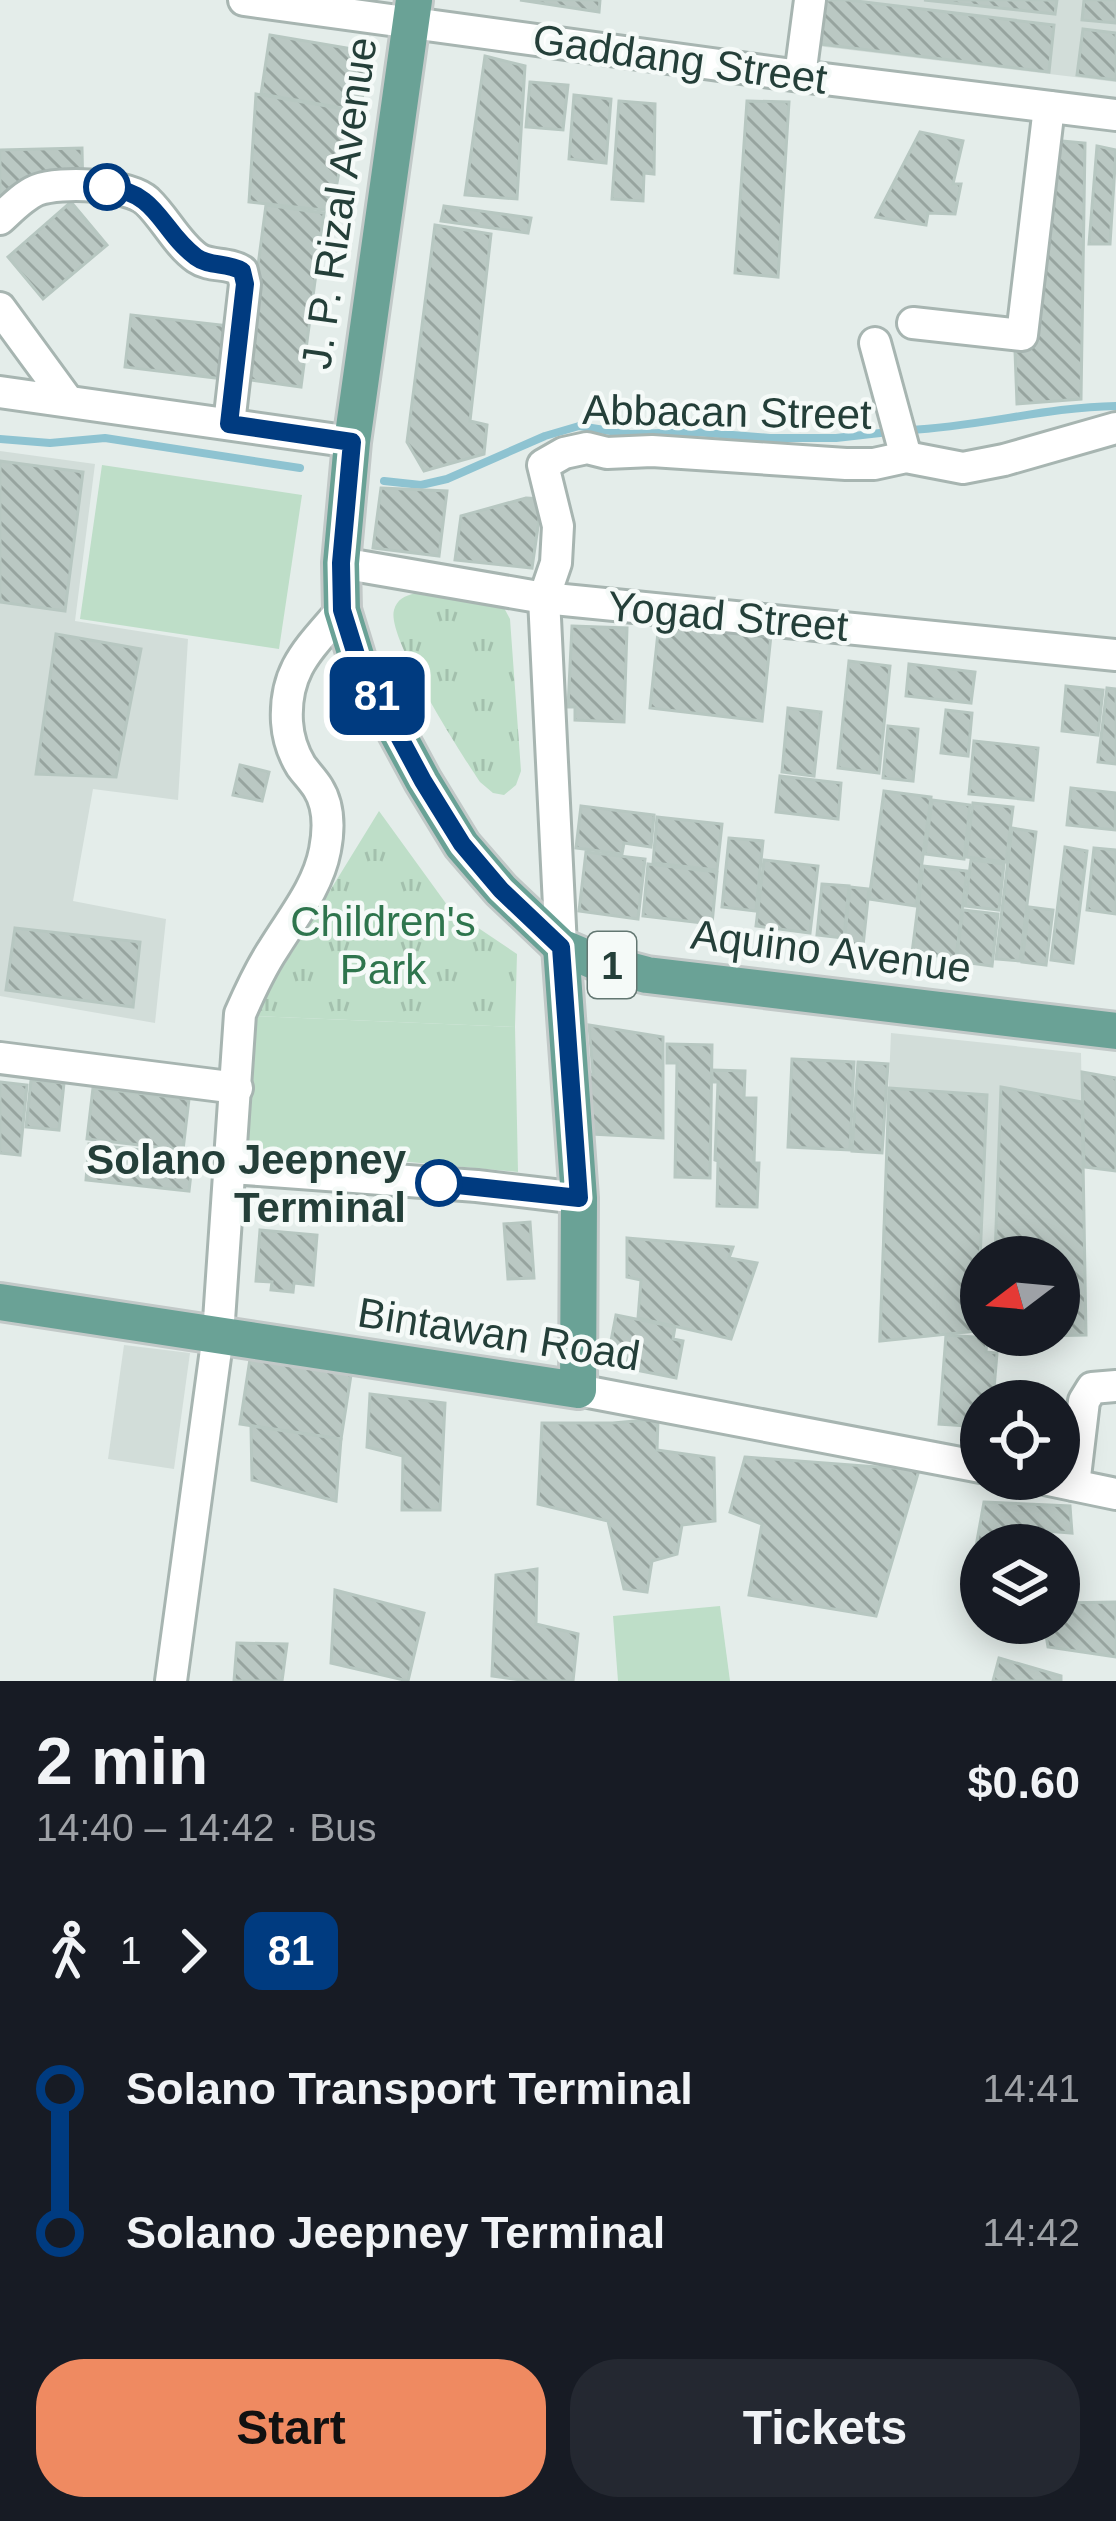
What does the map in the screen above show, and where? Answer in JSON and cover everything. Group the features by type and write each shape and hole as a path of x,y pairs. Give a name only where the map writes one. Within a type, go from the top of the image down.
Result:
{"main road":[{"name":"J. P. Rizal Avenue","path":"341,563 352,442 412,11"},
{"name":"Aquino Avenue","path":"341,563 342,610 357,658 423,781 462,844 501,890 561,947 647,975 1116,1031"},
{"name":"Abbacan Street","path":"561,947 579,1198 578,1390"},
{"name":"Bintawan Road","path":"0,1302 578,1390"}],"street":[{"name":"Gaddang Street","path":"244,0 412,11 800,76 1116,115"},
{"path":"800,76 810,0"},
{"path":"913,323 1022,335 1049,106"},
{"path":"0,219 25,197 50,187 119,188 150,203 198,259 242,271 245,284 229,424"},
{"path":"0,308 68,401"},
{"path":"875,343 905,453"},
{"path":"0,392 352,442"},
{"name":"Abbacan Street","path":"561,947 544,598 556,563 558,526 543,465 586,448 608,453 652,451 874,464 905,453 963,468 1116,428"},
{"name":"Yogad Street","path":"341,563 544,598 1116,655"},
{"path":"171,1681 218,1335 240,1014 260,970 314,884 328,824 319,788 299,763 288,734 286,703 299,661 342,610"},
{"path":"0,1058 237,1088"},
{"path":"231,1168 579,1198"},
{"path":"1080,1414 1092,1388 1116,1386"},
{"name":"Bintawan Road","path":"578,1390 960,1463"},
{"path":"1080,1486 1116,1494"}],"shaded area":[{"path":"815,0 1116,0 1116,82 809,45"},
{"path":"0,451 95,464 75,621 188,639 178,800 93,789 73,901 166,919 155,1023 0,996"},
{"path":"891,1033 1081,1053 1086,1335 1080,1335 1080,1236 960,1236 960,1334 878,1342"},
{"path":"124,1345 190,1353 174,1469 108,1459"}],"green space":[{"path":"102,465 302,495 279,649 80,619"},
{"path":"415,593 491,599 503,606 510,619 521,771 516,785 504,795 480,782 427,696 402,644 394,610"},
{"name":"Children's Park","path":"379,811 450,909 517,954 515,1027 253,1016"},
{"path":"253,1016 515,1027 518,1172 247,1147"},
{"path":"720,1606 730,1681 618,1681 613,1616"}],"building":[{"path":"520,0 600,0 599,12"},
{"path":"816,0 1054,25 1049,72 811,43"},
{"path":"924,0 1057,0 1055,14"},
{"path":"1084,0 1116,0 1116,23 1082,20"},
{"path":"1083,29 1116,33 1116,80 1077,75"},
{"path":"270,35 370,52 360,111 261,94"},
{"path":"485,56 525,66 517,199 465,195"},
{"path":"530,82 568,85 563,130 526,127"},
{"path":"256,94 350,110 332,211 249,202"},
{"path":"574,95 611,99 606,163 569,159"},
{"path":"619,101 655,104 654,174 644,173 643,201 612,199"},
{"path":"747,101 789,102 778,277 735,273"},
{"path":"920,132 963,141 953,184 961,184 955,214 928,213 926,225 876,217"},
{"path":"1051,140 1085,143 1081,399 1017,404 1015,351 1022,351 1024,340"},
{"path":"1097,146 1116,150 1110,244 1089,244"},
{"path":"82,148 83,196 0,198 0,150"},
{"path":"71,202 107,245 43,299 8,257"},
{"path":"266,205 324,213 301,387 243,379"},
{"path":"444,206 531,218 528,233 441,221"},
{"path":"435,225 491,234 470,421 487,425 484,454 424,471 407,442"},
{"path":"131,315 230,326 224,379 125,367"},
{"path":"0,461 83,472 65,611 0,602"},
{"path":"381,488 447,491 439,556 373,548"},
{"path":"526,498 542,499 532,568 455,560 461,516"},
{"path":"659,623 771,635 762,721 650,708"},
{"path":"572,626 627,628 624,722 575,720 575,707 568,707"},
{"path":"56,634 141,649 116,777 36,774"},
{"path":"849,661 890,666 879,773 838,768"},
{"path":"909,664 975,672 971,703 906,696"},
{"path":"1066,686 1103,690 1098,735 1062,731"},
{"path":"1107,688 1116,689 1116,764 1098,762"},
{"path":"788,708 821,712 814,776 782,772"},
{"path":"946,710 972,713 968,756 941,753"},
{"path":"888,726 918,729 913,781 883,778"},
{"path":"974,741 1038,748 1033,800 969,794"},
{"path":"240,765 269,772 262,801 233,795"},
{"path":"780,776 841,783 838,819 776,812"},
{"path":"1071,788 1116,793 1115,830 1067,825"},
{"path":"884,791 931,797 916,906 869,899"},
{"path":"932,800 970,805 964,859 925,854"},
{"path":"973,803 1013,807 1006,862 966,857"},
{"path":"581,806 654,815 651,847 624,843 622,854 576,848"},
{"path":"657,817 722,824 717,870 653,863"},
{"path":"1012,828 1036,832 1020,961 996,959"},
{"path":"729,838 763,841 756,911 722,907"},
{"path":"1065,847 1087,851 1073,963 1051,960"},
{"path":"1094,848 1116,850 1116,914 1087,910"},
{"path":"586,852 645,859 638,919 579,911"},
{"path":"764,860 818,866 810,933 756,926"},
{"path":"971,860 1004,864 999,910 965,906"},
{"path":"648,864 717,872 712,924 643,916"},
{"path":"923,866 967,871 956,958 912,953"},
{"path":"822,884 849,886 844,938 817,935"},
{"path":"850,887 869,889 863,946 844,944"},
{"path":"1029,907 1053,910 1046,965 1022,962"},
{"path":"963,910 998,914 992,966 956,961"},
{"path":"15,928 140,942 133,1007 6,990"},
{"path":"589,1025 663,1037 663,1138 592,1134"},
{"path":"667,1044 712,1045 710,1178 675,1177 677,1063 667,1063"},
{"path":"792,1059 854,1062 850,1150 788,1147"},
{"path":"858,1062 888,1064 882,1153 852,1151"},
{"path":"712,1070 745,1071 744,1098 756,1098 757,1207 717,1206 718,1082 712,1082"},
{"path":"1082,1072 1116,1078 1116,1171 1084,1167"},
{"path":"31,1080 64,1083 59,1130 26,1127"},
{"path":"0,1082 27,1085 20,1155 0,1153"},
{"path":"1001,1087 1082,1102 1086,1335 1080,1335 1080,1236 996,1236"},
{"path":"93,1088 189,1099 183,1150 87,1139"},
{"path":"889,1088 987,1095 981,1236 960,1236 960,1333 880,1341"},
{"path":"89,1144 193,1156 189,1191 86,1180"},
{"path":"530,1222 534,1278 508,1279 504,1224"},
{"path":"260,1230 317,1235 313,1285 294,1283 293,1292 271,1290 272,1282 256,1281"},
{"path":"627,1238 733,1247 729,1258 757,1263 731,1339 638,1318 641,1280 627,1277"},
{"path":"616,1315 675,1327 673,1339 683,1341 676,1378 626,1368 630,1350 610,1346"},
{"path":"946,1335 960,1336 960,1356 997,1356 995,1380 960,1380 960,1426 939,1424"},
{"path":"250,1359 351,1375 341,1439 240,1424"},
{"path":"370,1394 445,1403 440,1510 402,1510 403,1456 367,1447"},
{"path":"658,1419 657,1450 714,1458 715,1521 682,1525 677,1554 652,1561 647,1592 624,1589 608,1521 538,1504 542,1423"},
{"path":"251,1426 341,1439 336,1501 252,1480"},
{"path":"745,1457 919,1470 876,1616 749,1595 762,1524 730,1512"},
{"path":"984,1502 1070,1506 1071,1524 980,1524"},
{"path":"537,1569 536,1624 578,1634 573,1681 492,1676 496,1575"},
{"path":"335,1590 424,1613 408,1681 331,1663"},
{"path":"1116,1602 1116,1657 1048,1647 1080,1644 1080,1603"},
{"path":"237,1643 287,1644 282,1681 234,1681"},
{"path":"999,1658 1061,1676 1061,1681 993,1681"}],"waterway":[{"path":"909,430 1116,406"},
{"path":"384,481 421,485 447,479 579,426 630,434 695,432 770,438 889,432"},
{"path":"0,439 50,443 105,438 300,468"}],"bus line":[{"name":"81","path":"107,187 140,195 198,259 242,271 245,284 229,424 352,442 341,563 342,610 357,658 462,844 501,890 561,947 579,1198 439,1183"}],"place":[{"name":"Solano Jeepney Terminal","path":"439,1183"}]}
